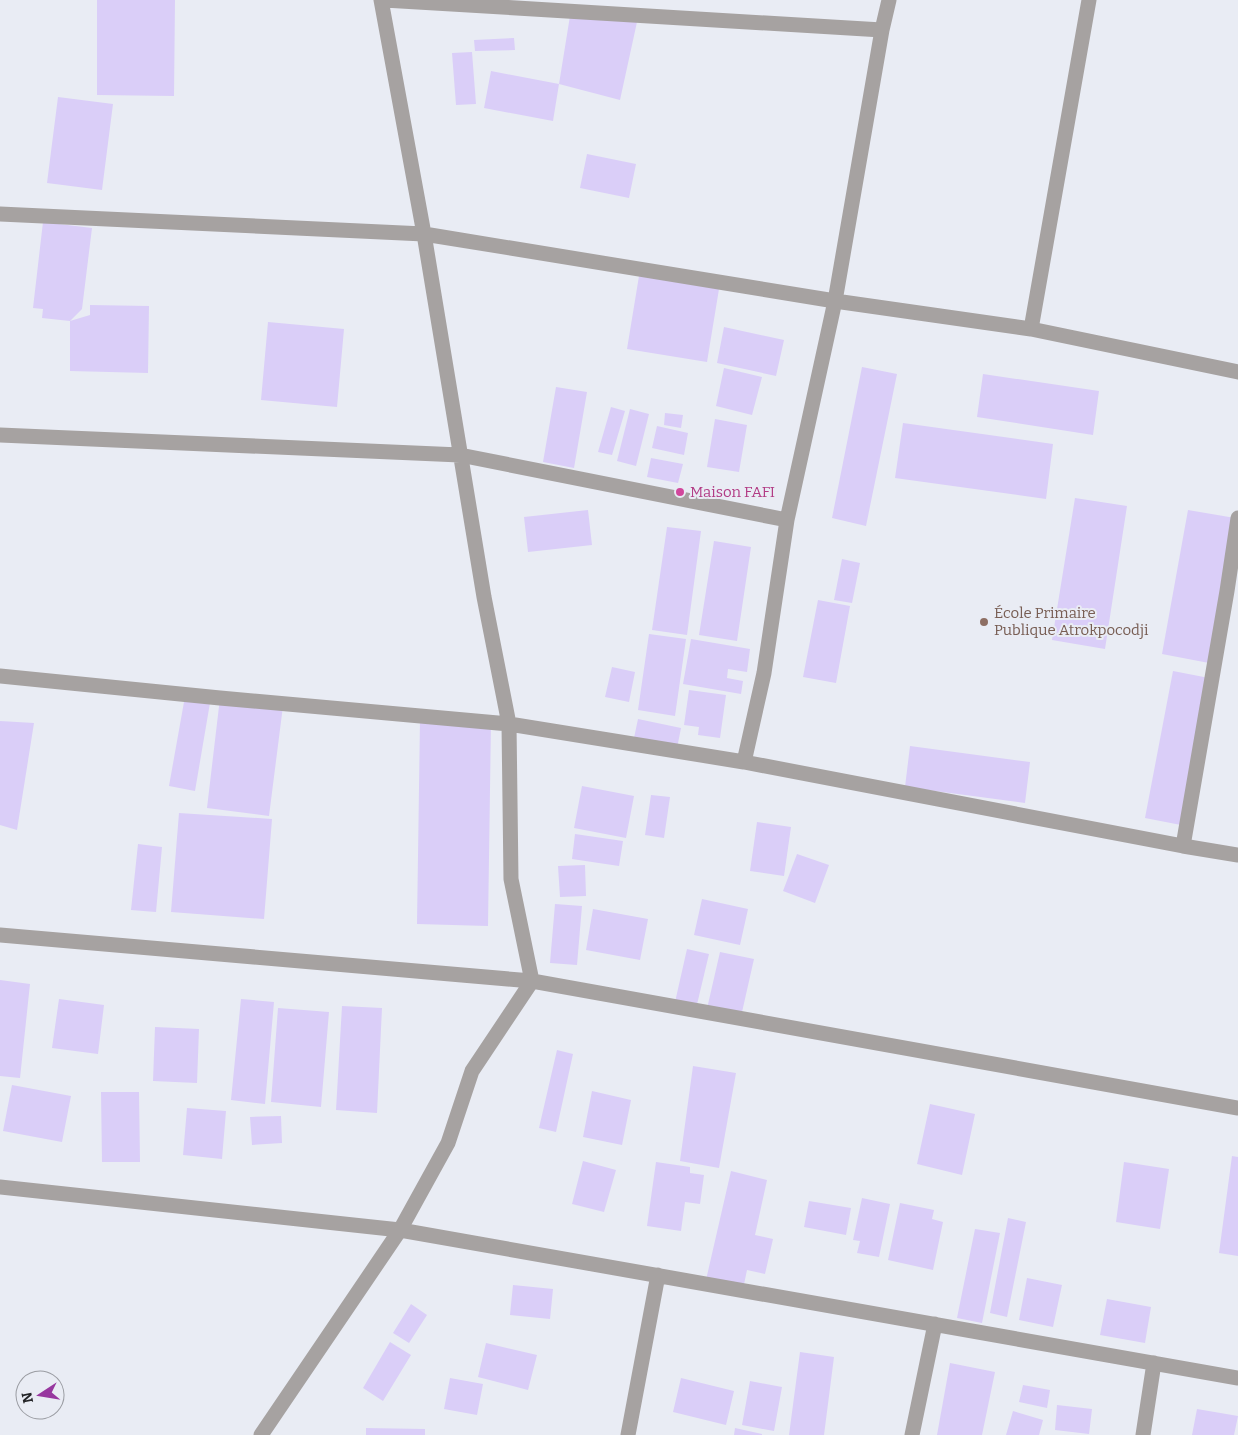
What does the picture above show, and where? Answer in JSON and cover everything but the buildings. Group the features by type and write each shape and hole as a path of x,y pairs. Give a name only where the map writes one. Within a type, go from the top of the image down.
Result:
{"street":[{"path":"261,1435 400,1230 448,1143 472,1071 532,981 511,879 509,724 484,597 424,234 382,0 882,30"},
{"path":"744,762 764,673 786,520 835,301 888,0"},
{"path":"1031,329 1089,0"},
{"path":"0,214 424,234 835,301 1031,329 1238,372"},
{"path":"0,436 460,455 786,520"},
{"path":"1182,846 1233,592 1238,518"},
{"path":"0,676 509,724 744,762 1182,846 1238,855"},
{"path":"0,935 532,981 1238,1108"},
{"path":"0,1187 400,1230 1238,1378"},
{"path":"628,1435 658,1276"},
{"path":"912,1435 935,1324"},
{"path":"1143,1435 1154,1363"}],"place":[{"name":"Maison FAFI","path":"680,492"},
{"name":"École Primaire Publique Atrokpocodji","path":"984,622"}]}
